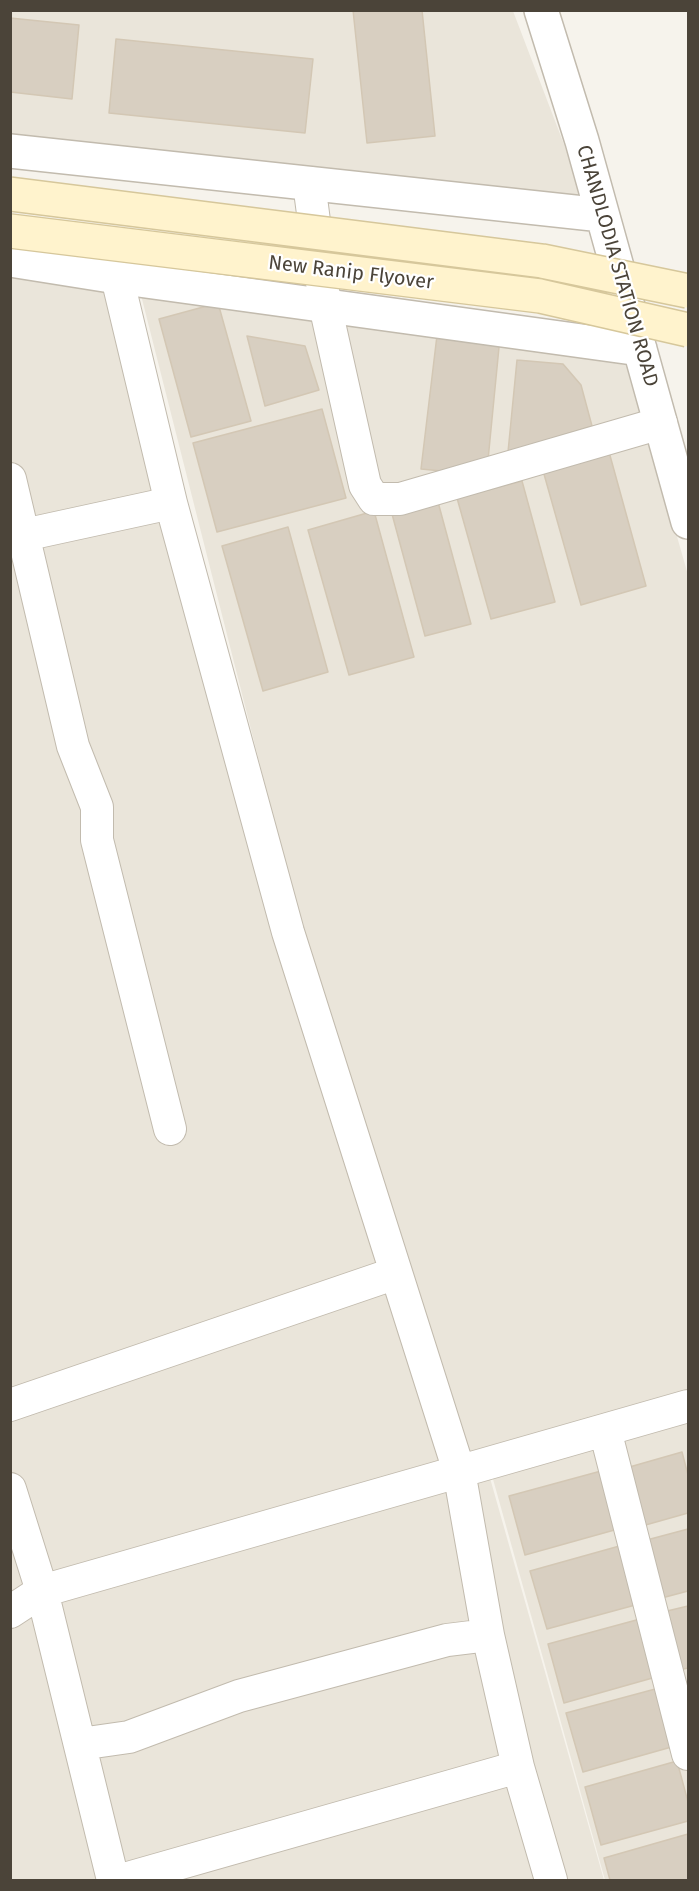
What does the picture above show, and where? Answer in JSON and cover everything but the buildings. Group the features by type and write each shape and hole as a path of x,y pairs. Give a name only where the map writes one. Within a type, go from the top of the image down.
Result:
{"main road":[{"name":"New Ranip Flyover","path":"10,195 542,261 688,291"},
{"name":"New Ranip Flyover","path":"10,231 540,296 688,330"}],"street":[{"name":"CHANDLODIA STATION ROAD","path":"541,10 582,141 688,522"},
{"path":"10,152 602,215"},
{"path":"309,183 325,305 365,485 374,499 399,499 661,423"},
{"path":"10,260 117,277 640,349"},
{"path":"117,277 171,502 288,932 459,1471 488,1635 518,1767 550,1881"},
{"path":"10,479 17,537 73,746 97,807 97,840 170,1129"},
{"path":"17,537 171,502"},
{"path":"10,1405 396,1273"},
{"path":"10,1612 42,1591 688,1406"},
{"path":"605,1430 688,1754"},
{"path":"10,1489 42,1591 113,1881"},
{"path":"80,1744 129,1737 239,1696 435,1643 488,1635"},
{"path":"121,1881 518,1767"}],"shaded area":[{"path":"11,11 513,11 586,202 11,138"},
{"path":"10,271 108,287 453,1481 488,1471 604,1880 11,1880"},
{"path":"141,295 628,365 688,575 688,1390 467,1453 299,919"},
{"path":"688,1415 688,1880 605,1880 491,1472"}]}
